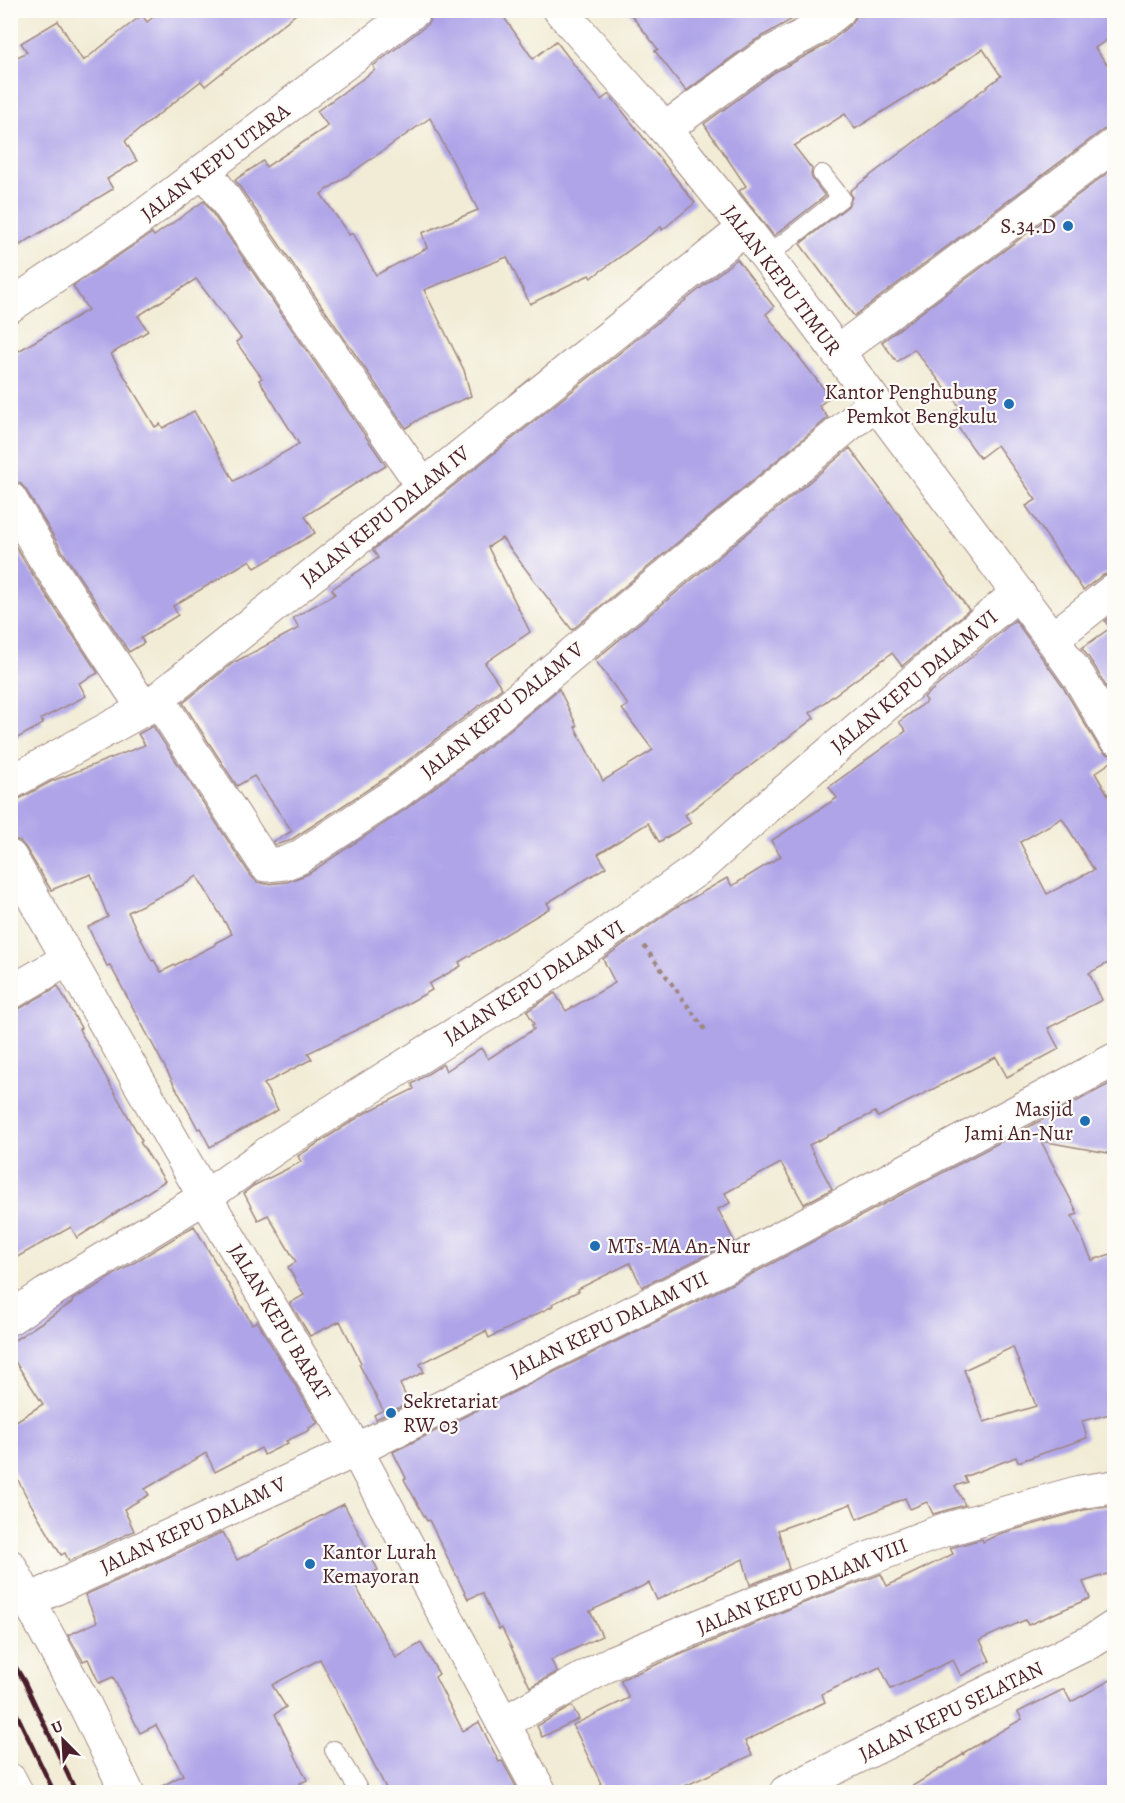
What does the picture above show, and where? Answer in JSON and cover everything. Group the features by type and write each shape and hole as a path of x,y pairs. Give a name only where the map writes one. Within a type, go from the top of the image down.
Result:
{"street":[{"name":"JALAN KEPU UTARA","path":"10,306 137,221 415,10"},
{"name":"JALAN KEPU TIMUR","path":"560,10 665,129 745,228 1052,639 1079,677 1114,737"},
{"path":"665,129 765,56 814,30 839,10"},
{"path":"837,352 1114,145"},
{"path":"205,170 423,486"},
{"name":"JALAN KEPU DALAM IV","path":"10,783 151,704 745,228"},
{"name":"JALAN KEPU DALAM V","path":"151,704 266,865 285,863 298,858 395,794 495,717 874,403"},
{"path":"10,500 45,559 151,704"},
{"path":"1052,639 1114,590"},
{"name":"JALAN KEPU DALAM VI","path":"10,1318 56,1287 205,1197 291,1138 541,980 699,868 775,800 1018,593"},
{"name":"JALAN KEPU BARAT","path":"10,856 205,1197 356,1450 540,1792"},
{"path":"10,993 68,959"},
{"name":"JALAN KEPU DALAM VII","path":"356,1450 742,1258 1114,1060"},
{"name":"JALAN KEPU DALAM V","path":"30,1599 356,1450"},
{"name":"JALAN KEPU DALAM VIII","path":"503,1723 615,1661 805,1583 960,1525 1080,1492 1114,1487"},
{"path":"10,1566 30,1599 84,1703 127,1792"},
{"name":"JALAN KEPU SELATAN","path":"786,1792 1084,1645 1114,1627"},
{"path":"10,1780 16,1792"}],"lane":[{"path":"766,257 841,198 822,174"},
{"path":"334,1750 360,1792"}],"path":[{"path":"644,946 707,1032"}],"building":[{"path":"162,10 301,10 205,86 201,81 125,141 137,161 107,179 113,189 10,251 10,61 27,52 21,43 58,21 83,61 142,15 147,22"},
{"path":"433,10 499,10 533,59 556,41 601,100 609,94 695,203 662,230 661,227 591,278 589,275 530,304 507,257 424,290 464,370 471,396 424,416 406,428 235,180 263,161 266,167 328,126 317,111 375,70 373,66 427,25 432,18","holes":["430,118 478,210 422,233 427,248 376,275 353,233 349,235 321,194"]},
{"path":"627,10 808,10 754,41 686,91 655,51 658,49"},
{"path":"857,10 1114,10 1114,35 1095,48 1114,74 1114,127 1103,130 854,316 800,244 848,206 852,197 850,191 1001,76 983,49 855,129 845,114 794,146 812,169 813,180 825,196 774,236 739,191 746,186 704,124 775,72 826,45 851,24 856,17"},
{"path":"1114,168 1114,572 1103,575 1083,590 1026,506 1036,500 997,445 980,458 949,415 960,407 914,349 897,362 882,342"},
{"path":"204,201 386,466 305,516 315,533 255,568 250,560 173,606 178,615 141,638 144,643 129,652 61,549 26,490 20,483 10,480 10,356 88,310 73,286 152,233 154,236","holes":["196,279 241,338 236,342 262,378 259,380 299,444 234,481 194,411 163,428 160,424 155,427 111,354 148,331 138,316"]},
{"path":"737,259 774,307 766,314 830,397 819,406 828,418 572,630 502,538 488,547 530,632 485,663 502,688 384,779 289,841 275,845 273,842 292,831 254,776 237,786 183,703 233,663 299,628 293,618 335,594 332,589 378,558 373,550"},
{"path":"850,448 969,610 902,666 892,653 810,713 814,718 685,815 691,823 659,842 648,823 598,854 606,867 547,903 550,908 459,962 461,966 429,984 432,990 385,1016 308,1053 312,1059 264,1084 278,1110 210,1147 200,1128 198,1129 110,965 107,966 88,927 108,917 91,874 51,890 26,848 20,841 10,838 10,802 52,781 145,745 138,734 153,726 251,876 257,882 267,884 287,882 308,874 406,809 506,733 559,689 577,726 575,727 603,781 653,750 622,709 628,705 595,660","holes":["197,876 232,934 161,972 154,960 152,961 128,912"]},
{"path":"10,537 98,673 79,683 86,696 41,719 43,724 10,742"},
{"path":"1114,614 1114,701 1082,648 1110,628 1105,621"},
{"path":"1015,620 1063,687 1098,746 1105,753 1114,756 1114,760 1095,773 1114,805 1114,960 1089,973 1102,1000 1048,1028 1059,1049 1007,1077 996,1057 878,1117 875,1112 809,1145 832,1189 804,1204 781,1163 725,1193 730,1203 718,1209 734,1241 642,1287 630,1263 578,1289 579,1291 552,1304 553,1306 489,1338 486,1331 420,1364 424,1372 400,1384 409,1403 376,1419 374,1415 383,1410 340,1321 310,1336 290,1303 304,1295 288,1267 296,1262 268,1215 258,1220 244,1193 253,1186 301,1162 298,1156 365,1113 414,1089 412,1084 443,1064 446,1071 481,1048 488,1059 534,1029 532,1025 534,1024 527,1011 555,993 566,1011 615,983 603,959 675,908 727,878 732,886 781,856 771,841 837,798 829,787 906,731 899,722 927,701 924,697","holes":["1062,818 1094,870 1047,894 1020,842"]},
{"path":"10,952 18,967 10,971"},
{"path":"58,986 81,1028 79,1029 142,1141 140,1142 165,1181 77,1238 71,1227 10,1261 10,1012"},
{"path":"1114,1082 1114,1154 1041,1141 1078,1214 1072,1216 1092,1260 1114,1253 1114,1413 1082,1421 1087,1438 1018,1462 1016,1457 964,1477 967,1482 955,1486 965,1505 933,1514 927,1502 910,1509 905,1498 857,1519 851,1504 778,1530 789,1569 750,1585 743,1559 657,1600 649,1583 590,1611 602,1636 551,1660 557,1672 530,1687 502,1628 499,1629 482,1593 468,1599 429,1520 427,1521 404,1479 406,1478 393,1452 750,1275","holes":["1013,1347 1036,1406 984,1422 964,1370"]},
{"path":"194,1226 252,1324 257,1321 318,1423 309,1428 310,1430 264,1455 261,1448 215,1472 206,1453 145,1489 149,1495 124,1509 134,1531 69,1561 65,1553 61,1555 10,1465 10,1425 43,1404 10,1354 10,1343 73,1302 72,1300"},
{"path":"344,1504 378,1570 354,1583 396,1658 421,1643 439,1674 435,1677 463,1731 479,1722 499,1762 502,1761 519,1792 388,1792 320,1659 272,1685 286,1707 275,1714 307,1780 300,1783 305,1792 151,1792 183,1775 156,1725 140,1733 113,1677 99,1683 88,1659 83,1661 68,1635 97,1622 85,1595 223,1532 237,1560"},
{"path":"1114,1506 1114,1572 1083,1582 1090,1598 1028,1625 1025,1620 980,1640 990,1661 961,1676 953,1660 891,1689 880,1667 822,1694 825,1702 745,1741 752,1755 672,1792 605,1792 573,1725 629,1698 620,1680 801,1604 881,1574 887,1586 953,1554 950,1548 982,1539 983,1542 999,1534 1084,1510"},
{"path":"1114,1678 1114,1792 903,1792 963,1753 1022,1719 1018,1712 1064,1689 1071,1702"},
{"path":"572,1706 579,1719 542,1737 537,1726"}],"railway":[{"path":"10,1658 24,1681 76,1792"},
{"path":"10,1700 54,1792"}],"place":[{"name":"S.34.D","path":"1068,226"},
{"name":"Kantor Penghubung Pemkot Bengkulu","path":"1009,404"},
{"name":"Masjid Jami An-Nur","path":"1085,1121"},
{"name":"MTs-MA An-Nur","path":"595,1246"},
{"name":"Sekretariat RW 03","path":"391,1413"},
{"name":"Kantor Lurah Kemayoran","path":"310,1564"}]}
